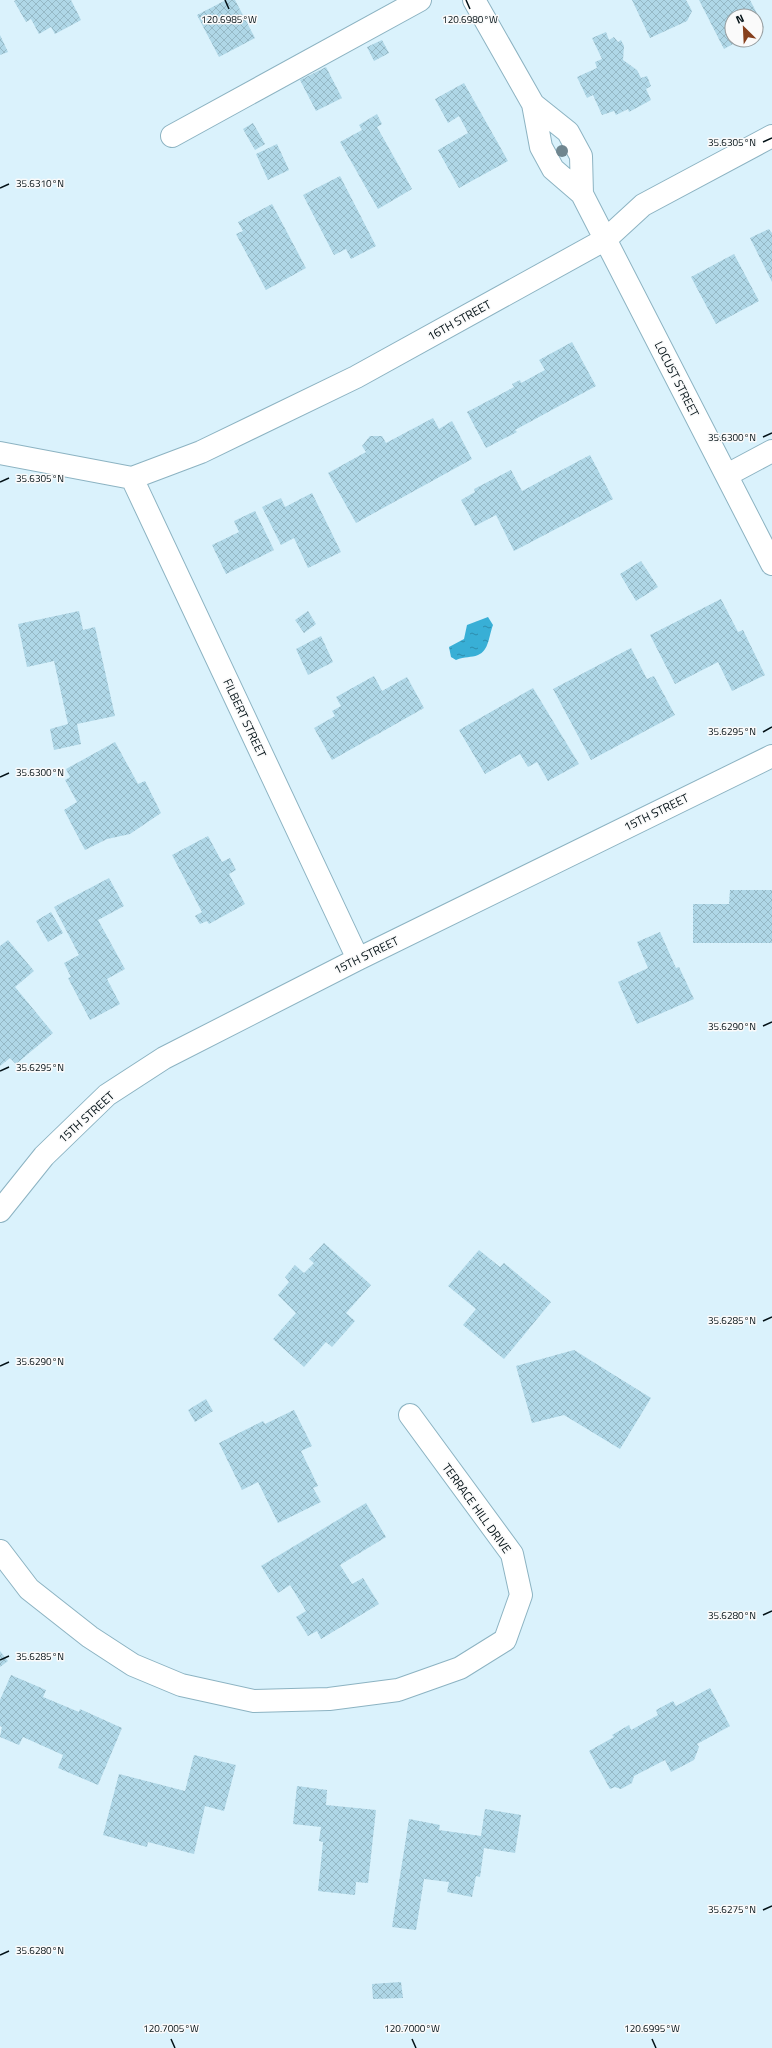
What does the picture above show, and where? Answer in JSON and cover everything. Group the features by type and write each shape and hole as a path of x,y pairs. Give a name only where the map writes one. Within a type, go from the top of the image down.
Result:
{"street":[{"path":"172,136 420,0"},
{"name":"LOCUST STREET","path":"474,0 533,104 540,147 553,170 582,194 772,564"},
{"name":"LOCUST STREET","path":"533,104 568,132 581,156 582,194"},
{"name":"16TH STREET","path":"132,478 201,452 356,377 606,239 644,205 772,136"},
{"path":"727,475 772,451"},
{"path":"0,453 132,478"},
{"name":"FILBERT STREET","path":"132,478 358,959"},
{"name":"15TH STREET","path":"0,1212 44,1156 107,1095 164,1058 358,959 772,756"},
{"name":"TERRACE HILL DRIVE","path":"0,1551 29,1589 90,1637 133,1665 180,1685 254,1701 329,1699 398,1690 460,1668 505,1640 521,1595 512,1554 410,1416"}],"water":[{"path":"488,617 493,625 487,646 482,653 456,660 451,657 449,647 464,639 467,625"}],"building":[{"path":"71,0 81,20 55,34 51,27 39,34 31,19 26,22 14,1"},
{"path":"226,0 235,0 255,38 219,57 197,15"},
{"path":"632,0 686,0 692,11 687,21 650,38"},
{"path":"699,0 750,0 754,8 724,8 724,48 726,48 724,49"},
{"path":"606,32 609,40 614,37 618,42 621,40 624,46 623,60 637,70 641,78 647,76 651,86 646,89 651,100 629,112 628,109 616,115 614,111 602,115 593,95 587,98 577,77 597,68 595,62 602,59 592,38"},
{"path":"0,35 8,52 0,55"},
{"path":"382,40 389,53 374,61 367,47"},
{"path":"326,67 342,98 316,111 300,80"},
{"path":"464,83 508,161 459,188 438,150 468,133 459,116 448,123 435,99"},
{"path":"377,114 382,124 377,127 412,189 378,209 340,142 362,130 359,125"},
{"path":"253,123 265,144 255,150 243,129"},
{"path":"277,144 289,170 268,180 256,154"},
{"path":"340,176 376,246 351,259 346,249 334,255 303,195"},
{"path":"272,204 306,268 266,290 236,234 243,231 238,222"},
{"path":"769,229 772,233 772,282 750,238"},
{"path":"734,254 759,301 716,324 691,277"},
{"path":"572,342 596,386 515,430 517,432 486,448 467,412 514,387 512,384 520,380 521,383 545,370 539,360"},
{"path":"433,418 439,429 452,421 472,459 356,523 328,473 366,452 362,446 370,436 382,436 386,443"},
{"path":"590,455 613,499 514,551 496,515 475,526 461,500 475,492 474,489 511,470 522,491"},
{"path":"312,493 341,552 308,568 294,538 281,545 262,507 281,498 285,507"},
{"path":"255,511 274,550 226,574 212,545 239,532 234,521"},
{"path":"641,561 658,587 636,601 620,574"},
{"path":"721,599 738,632 743,630 765,675 732,691 718,662 675,684 650,635"},
{"path":"79,611 83,630 95,627 115,716 77,724 81,744 54,750 50,729 68,724 54,661 27,667 18,624"},
{"path":"308,611 316,624 304,633 295,620"},
{"path":"321,636 333,662 308,675 296,649"},
{"path":"631,648 647,679 654,676 675,715 591,760 553,689"},
{"path":"374,676 382,691 407,677 424,708 332,760 314,728 335,716 332,711 341,706 336,697"},
{"path":"533,688 579,764 548,781 537,762 528,767 520,754 485,774 459,730"},
{"path":"115,742 138,784 145,781 161,813 130,834 107,839 85,850 64,810 77,802 65,780 70,777 66,769"},
{"path":"208,836 222,862 230,858 236,870 229,874 245,904 209,924 207,921 200,924 195,916 202,912 172,855"},
{"path":"109,878 124,906 98,920 125,969 107,979 120,1004 90,1020 68,978 71,977 64,963 79,955 54,907"},
{"path":"730,890 772,890 772,943 693,943 693,904 729,904"},
{"path":"51,912 63,933 48,942 36,921"},
{"path":"660,932 676,968 679,967 694,999 637,1024 618,982 648,968 637,942"},
{"path":"8,940 34,971 15,987 53,1033 16,1064 10,1058 0,1066 0,946"},
{"path":"324,1243 371,1285 346,1313 355,1321 332,1347 326,1342 304,1367 273,1339 296,1313 278,1295 289,1282 285,1277 295,1265 304,1273 314,1263 309,1259"},
{"path":"479,1250 500,1267 504,1263 551,1302 504,1359 463,1325 476,1309 448,1286"},
{"path":"574,1350 651,1398 620,1449 564,1415 532,1423 516,1366"},
{"path":"206,1399 213,1411 195,1422 188,1410"},
{"path":"294,1410 312,1446 301,1451 318,1486 313,1488 321,1502 278,1523 258,1482 242,1490 219,1443 263,1421 265,1424"},
{"path":"366,1503 386,1537 340,1565 352,1584 363,1578 379,1604 321,1639 317,1631 308,1636 296,1617 306,1611 290,1585 278,1593 261,1566"},
{"path":"0,1651 8,1661 0,1667"},
{"path":"11,1675 46,1690 43,1697 79,1712 80,1709 122,1728 98,1785 58,1768 63,1755 23,1737 19,1745 0,1737 2,1727 0,1726 0,1700"},
{"path":"710,1688 730,1726 697,1744 699,1747 694,1760 671,1772 665,1760 634,1776 632,1783 621,1789 615,1787 610,1789 589,1751 614,1737 612,1735 629,1725 631,1730 658,1715 656,1710 673,1701 676,1706"},
{"path":"194,1755 236,1765 224,1811 205,1806 194,1854 148,1842 147,1847 103,1835 119,1774 185,1791"},
{"path":"297,1786 327,1790 326,1805 376,1810 368,1883 356,1882 355,1895 318,1891 323,1842 319,1841 321,1827 293,1824"},
{"path":"485,1809 521,1815 515,1853 484,1848 480,1877 476,1876 472,1897 447,1892 449,1882 424,1879 416,1930 392,1927 409,1819 440,1825 439,1830 481,1836"},
{"path":"401,1982 403,1998 373,1999 372,1984"}]}
